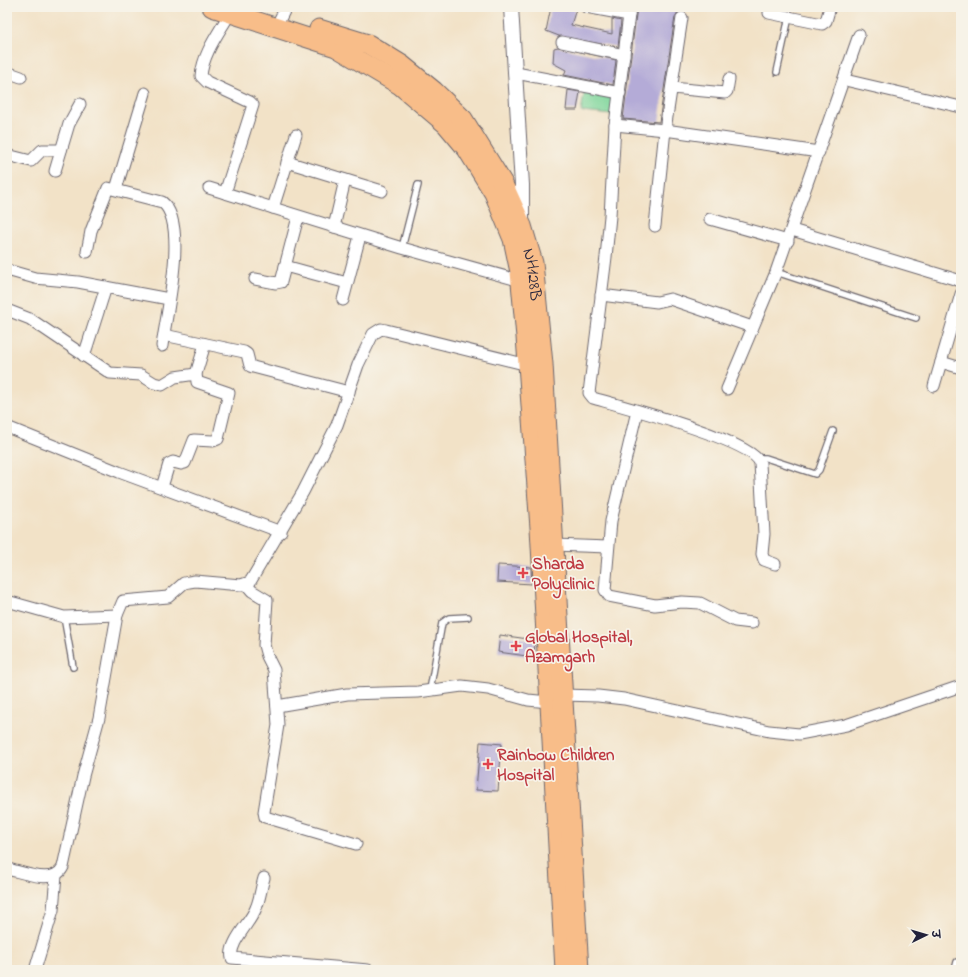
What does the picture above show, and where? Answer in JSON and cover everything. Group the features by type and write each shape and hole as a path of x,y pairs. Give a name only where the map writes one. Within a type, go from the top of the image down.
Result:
{"highway":[{"path":"212,7 238,10 336,47 400,85 446,124 467,150 518,232 540,528 579,970"},
{"name":"NH128B","path":"238,10 283,13 368,44 402,65 434,90 467,125 502,182 518,232 533,263 538,304 554,545 556,699"},
{"path":"556,699 565,970"}],"street":[{"path":"511,7 522,185 518,232"},
{"path":"586,7 629,11 615,125 610,216 602,295 589,393 593,398 721,438 748,450 758,458 764,534 762,554 764,560 775,564"},
{"path":"769,13 822,24 826,21 830,7"},
{"path":"225,193 253,105 250,102 207,82 201,76 202,67 207,53 238,10"},
{"path":"655,226 665,130 682,18"},
{"path":"727,389 788,241 859,35"},
{"path":"562,42 624,55"},
{"path":"7,72 21,77"},
{"path":"516,73 620,93"},
{"path":"672,88 725,94 729,79"},
{"path":"844,80 961,107"},
{"path":"116,189 145,93"},
{"path":"55,171 69,124 80,104"},
{"path":"615,125 665,130 819,152"},
{"path":"273,208 296,135"},
{"path":"7,155 31,161 42,150 61,150"},
{"path":"288,162 382,191"},
{"path":"334,227 346,180"},
{"path":"87,252 91,231 107,190 110,188 116,189 162,202 169,209 176,248 175,267 163,340 205,344 244,352 247,354 250,366 349,392"},
{"path":"209,188 360,236 521,281"},
{"path":"255,280 281,282 298,216"},
{"path":"710,219 788,241"},
{"path":"792,230 961,281"},
{"path":"343,300 360,236"},
{"path":"285,266 347,283"},
{"path":"7,270 35,278 78,282 169,299"},
{"path":"84,356 106,287"},
{"path":"934,386 961,294"},
{"path":"602,295 657,302 670,299 752,327"},
{"path":"7,310 30,319 110,373 141,375 157,384 166,384 175,377 196,374"},
{"path":"35,970 53,910 56,875 63,867 83,776 99,718 117,615 123,601 168,597 184,583 189,582 246,584 254,577 281,532 337,426 360,360 370,339 373,334 381,329 528,365"},
{"path":"162,487 169,464 173,462 181,464 185,462 194,440 213,441 218,439 229,393 197,382 196,374 205,344"},
{"path":"941,362 961,368"},
{"path":"637,411 611,521 605,590 609,596 655,605 682,602 700,603 735,621 752,623"},
{"path":"7,427 281,532"},
{"path":"554,545 608,547"},
{"path":"246,584 252,591 264,596 268,604 264,645 267,656 274,670 277,706 277,735 264,812 265,817 356,844"},
{"path":"7,600 64,617 117,615"},
{"path":"277,706 347,694 430,690 469,686 488,689 528,700 598,696 624,699 769,731 799,734 846,725 961,686"},
{"path":"7,869 46,877 56,875"},
{"path":"264,878 257,907 236,940 232,951 232,958 368,970"}],"lane":[{"path":"777,72 788,18"},
{"path":"402,248 418,186"},
{"path":"776,272 916,318"},
{"path":"758,458 766,458 815,474 819,470 833,431"},
{"path":"64,617 72,667"},
{"path":"430,690 442,623 449,618 468,617"},
{"path":"955,970 957,962"}],"green space":[{"path":"585,88 616,95 613,115 581,112"}],"building":[{"path":"551,7 576,9 571,25 612,34 612,19 621,21 618,47 559,36 546,31"},
{"path":"637,7 678,12 675,17 659,122 623,119"},
{"path":"558,47 616,60 613,85 564,75 566,70 553,63 554,48"},
{"path":"568,90 580,92 577,110 566,110"},
{"path":"498,565 531,567 532,584 497,582"},
{"path":"500,635 535,640 534,657 498,652"},
{"path":"480,742 502,744 498,791 476,790"}],"place":[{"name":"Sharda Polyclinic","path":"523,573"},
{"name":"Global Hospital, Azamgarh","path":"516,646"},
{"name":"Rainbow Children Hospital","path":"488,764"}]}
